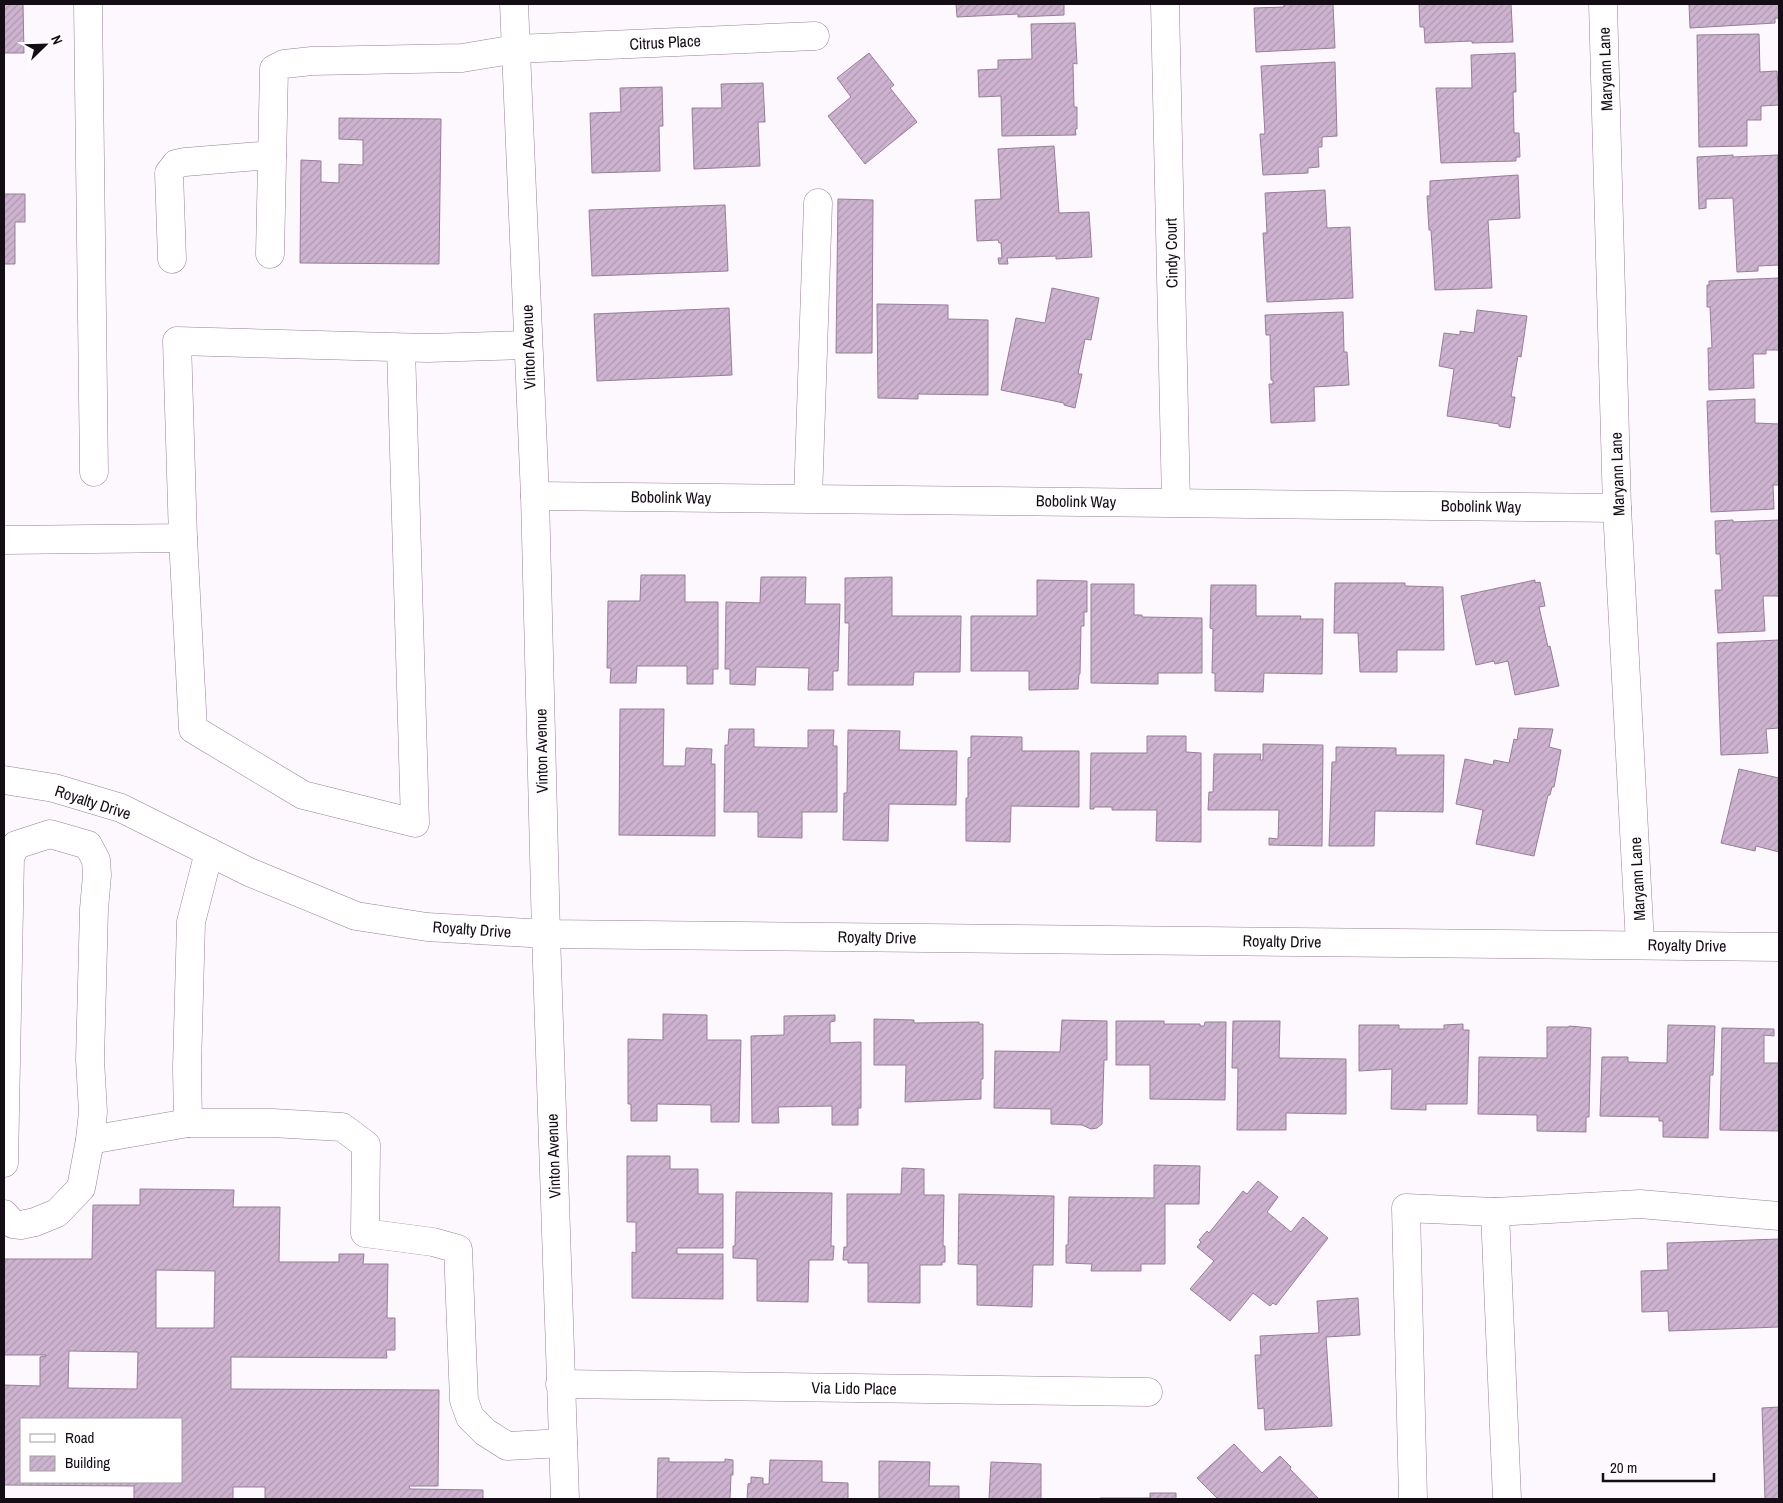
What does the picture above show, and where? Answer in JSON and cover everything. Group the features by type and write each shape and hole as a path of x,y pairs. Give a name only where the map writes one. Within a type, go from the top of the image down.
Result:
{"street":[{"path":"88,4 94,472"},
{"name":"Vinton Avenue","path":"514,4 535,496 546,934 565,1499"},
{"name":"Cindy Court","path":"1165,4 1176,502"},
{"name":"Maryann Lane","path":"1603,4 1617,508 1640,944"},
{"name":"Citrus Place","path":"272,155 274,68 284,64 312,61 462,58 516,49 815,36"},
{"path":"172,259 169,173 176,164 272,155 270,254"},
{"path":"808,498 818,203"},
{"path":"401,348 415,823 303,795 193,729 183,538 177,341 401,348 528,345"},
{"name":"Bobolink Way","path":"535,496 1617,508"},
{"path":"4,540 183,538"},
{"name":"Royalty Drive","path":"4,780 54,788 121,808 249,872 356,916 427,927 546,934 1640,944 1779,947"},
{"path":"4,1163 10,857 16,845 50,834 88,845 96,860 91,1050 93,1112 90,1140 81,1188 58,1213 36,1222 21,1225 13,1224 4,1214"},
{"path":"188,1123 187,1067 190,922 209,852"},
{"path":"90,1140 188,1123 272,1123 342,1127 366,1145 365,1233 432,1242 458,1250 464,1400 470,1417 485,1432 507,1446 563,1443"},
{"path":"1413,1499 1406,1208 1495,1212 1640,1204 1779,1216"},
{"path":"1495,1212 1506,1499"},
{"name":"Via Lido Place","path":"560,1384 1148,1392"}],"building":[{"path":"4,4 23,4 24,53 4,53"},
{"path":"956,4 1064,4 1064,15 1018,17 1018,14 957,17"},
{"path":"1284,4 1333,4 1335,48 1256,52 1254,8 1284,7"},
{"path":"1419,4 1511,4 1513,42 1425,43 1424,27 1420,27"},
{"path":"1689,4 1779,4 1779,18 1775,18 1775,23 1690,28"},
{"path":"1075,23 1077,64 1073,63 1074,107 1077,107 1076,135 1002,136 1001,96 979,97 978,70 998,69 998,60 1032,59 1031,24"},
{"path":"1759,34 1760,72 1777,71 1779,105 1761,106 1761,120 1747,120 1747,146 1699,147 1697,35"},
{"path":"869,53 894,85 890,88 917,122 865,164 828,116 851,97 837,78"},
{"path":"1515,53 1516,92 1513,92 1514,133 1519,133 1520,157 1516,157 1516,161 1441,163 1436,88 1472,88 1471,55"},
{"path":"1335,62 1337,136 1322,137 1322,147 1318,147 1319,167 1308,168 1308,173 1263,175 1260,134 1265,134 1261,66"},
{"path":"763,83 765,122 758,122 760,166 694,169 692,108 722,108 721,84"},
{"path":"662,87 663,126 659,126 660,171 592,173 590,113 621,112 620,88"},
{"path":"339,118 441,119 439,264 300,263 301,160 321,161 321,182 339,183 339,164 363,165 363,140 339,139"},
{"path":"1054,146 1059,213 1089,212 1092,257 1056,259 1056,256 1007,258 1008,264 999,264 998,258 1002,258 1001,243 998,240 977,241 975,200 1001,199 998,149"},
{"path":"1733,155 1733,157 1778,155 1779,265 1758,266 1758,271 1737,272 1733,198 1706,199 1706,208 1699,209 1697,157"},
{"path":"1518,175 1520,218 1488,220 1492,288 1435,290 1427,196 1430,196 1430,181"},
{"path":"1325,190 1327,228 1350,227 1353,298 1267,302 1263,233 1267,233 1265,193"},
{"path":"4,194 25,194 25,222 15,222 15,264 4,264"},
{"path":"838,199 873,200 872,353 836,353"},
{"path":"725,205 728,271 592,276 589,210"},
{"path":"1779,278 1779,350 1766,350 1766,354 1753,354 1754,388 1709,390 1708,348 1712,348 1710,307 1707,307 1707,285 1709,285 1709,281"},
{"path":"1052,288 1099,298 1091,340 1085,339 1078,374 1082,374 1075,408 1064,405 1064,403 1001,390 1016,318 1045,323"},
{"path":"877,304 948,305 948,319 988,320 988,395 918,394 918,399 878,398"},
{"path":"729,308 732,375 597,381 594,314"},
{"path":"1477,310 1527,316 1521,357 1518,356 1511,397 1515,397 1510,428 1499,426 1499,424 1447,416 1454,369 1439,366 1444,333 1460,335 1460,331 1474,333"},
{"path":"1343,312 1344,352 1347,352 1349,385 1314,387 1315,421 1271,423 1269,384 1273,384 1273,380 1271,380 1270,335 1266,335 1265,315"},
{"path":"1755,399 1755,423 1779,424 1779,485 1773,485 1774,509 1711,512 1707,401"},
{"path":"1733,520 1733,522 1779,520 1779,596 1763,596 1765,631 1718,633 1715,590 1722,590 1720,554 1716,554 1715,521"},
{"path":"641,575 685,575 685,602 718,602 718,669 713,669 713,684 687,684 687,666 637,666 636,683 610,683 611,668 607,668 608,601 640,601"},
{"path":"761,577 806,577 805,604 840,604 838,671 833,671 833,690 808,690 809,668 756,667 755,685 730,684 730,669 725,669 726,602 760,603"},
{"path":"892,577 892,616 961,616 960,672 914,672 913,685 848,685 849,623 845,623 845,578"},
{"path":"1037,580 1087,581 1087,612 1084,612 1084,626 1081,626 1078,689 1029,690 1029,671 971,671 971,616 1037,616"},
{"path":"1535,580 1535,583 1540,582 1545,606 1539,607 1559,686 1515,695 1508,661 1495,664 1494,661 1476,665 1461,596"},
{"path":"1335,583 1405,583 1405,586 1443,587 1444,650 1397,650 1397,672 1360,672 1358,633 1334,633"},
{"path":"1091,584 1134,584 1134,615 1142,615 1142,617 1202,618 1202,673 1158,673 1158,684 1091,683"},
{"path":"1211,585 1256,585 1256,616 1301,616 1300,619 1323,619 1322,674 1264,673 1263,692 1215,691 1215,673 1212,673 1213,629 1210,628"},
{"path":"1779,640 1779,728 1766,729 1768,753 1721,755 1717,643"},
{"path":"620,709 664,709 663,766 685,766 686,748 712,749 711,764 715,764 715,836 619,835"},
{"path":"1519,728 1553,729 1549,747 1561,750 1554,787 1552,787 1550,795 1548,795 1534,856 1476,844 1483,810 1456,804 1465,759 1493,765 1494,760 1509,763 1514,739 1517,740"},
{"path":"729,729 754,729 754,747 808,748 808,730 834,730 833,746 837,746 837,812 802,812 802,838 758,837 758,812 724,812 725,745 728,745"},
{"path":"848,730 900,731 899,750 957,751 956,805 889,804 888,841 843,840 844,793 847,793"},
{"path":"971,736 1022,737 1022,751 1079,751 1079,807 1011,806 1010,842 966,841 966,798 968,798 968,758 971,757"},
{"path":"1147,736 1186,736 1186,752 1201,753 1201,842 1156,841 1157,810 1112,810 1112,807 1094,807 1094,809 1090,809 1091,753 1147,753"},
{"path":"1263,744 1323,745 1322,846 1269,845 1269,838 1278,839 1279,810 1208,810 1209,792 1213,792 1214,754 1261,754 1260,760 1263,760"},
{"path":"1336,747 1396,748 1396,755 1444,755 1443,812 1375,811 1374,846 1329,846 1332,762 1336,762"},
{"path":"1739,769 1779,778 1779,852 1756,846 1755,851 1721,843"},
{"path":"663,1014 707,1015 707,1040 741,1040 739,1122 711,1122 711,1105 657,1104 657,1121 631,1121 631,1104 628,1104 628,1039 663,1040"},
{"path":"835,1015 835,1021 830,1022 830,1043 861,1042 861,1108 858,1108 858,1125 832,1125 832,1106 778,1107 779,1123 752,1123 751,1036 784,1035 784,1016"},
{"path":"874,1019 914,1020 914,1023 979,1022 979,1024 983,1024 981,1099 905,1102 906,1065 874,1065"},
{"path":"1062,1020 1107,1021 1107,1060 1104,1060 1102,1124 1097,1128 1091,1129 1082,1125 1051,1124 1051,1109 994,1108 995,1051 1060,1052"},
{"path":"1116,1021 1164,1021 1164,1024 1200,1024 1200,1026 1204,1026 1205,1022 1226,1022 1225,1100 1150,1099 1150,1065 1116,1065"},
{"path":"1233,1021 1280,1021 1279,1058 1346,1059 1346,1114 1286,1113 1286,1130 1237,1130 1238,1068 1232,1068"},
{"path":"1463,1024 1463,1030 1469,1030 1467,1104 1426,1104 1426,1110 1391,1109 1392,1069 1359,1071 1359,1025 1399,1025 1399,1029 1444,1029 1444,1025"},
{"path":"1668,1025 1715,1026 1713,1075 1710,1075 1708,1138 1663,1137 1663,1121 1659,1121 1659,1117 1600,1116 1602,1057 1628,1057 1628,1062 1667,1063"},
{"path":"1547,1027 1591,1028 1589,1117 1586,1117 1586,1132 1537,1131 1537,1115 1478,1114 1479,1057 1547,1058"},
{"path":"1722,1028 1774,1029 1774,1036 1764,1035 1764,1063 1779,1063 1779,1131 1720,1130"},
{"path":"627,1156 670,1156 670,1169 698,1169 698,1194 723,1194 723,1248 677,1248 677,1254 723,1254 723,1299 632,1298 632,1252 636,1253 636,1222 627,1222"},
{"path":"1154,1165 1200,1166 1199,1204 1165,1204 1165,1264 1141,1264 1141,1271 1091,1271 1092,1264 1066,1263 1069,1197 1154,1198"},
{"path":"902,1168 924,1169 924,1195 944,1195 943,1246 945,1246 945,1262 942,1262 942,1265 920,1265 920,1303 868,1302 868,1263 848,1263 848,1260 843,1260 844,1247 847,1247 847,1194 901,1194"},
{"path":"1258,1181 1278,1197 1267,1212 1291,1232 1303,1217 1328,1238 1276,1305 1273,1303 1270,1306 1253,1293 1230,1321 1190,1289 1214,1261 1197,1247 1201,1242 1199,1240 1207,1231 1209,1233 1243,1191 1247,1194"},
{"path":"140,1189 234,1190 233,1207 280,1207 279,1262 339,1262 339,1254 364,1254 363,1264 388,1264 387,1318 395,1318 395,1350 386,1350 387,1358 231,1357 231,1389 439,1390 438,1486 409,1486 410,1489 483,1490 483,1499 265,1499 265,1487 233,1487 233,1499 134,1499 134,1486 4,1485 4,1385 40,1386 40,1357 46,1355 4,1355 4,1259 92,1259 93,1205 140,1205","holes":["156,1270 215,1271 214,1328 156,1328","69,1351 138,1352 137,1389 68,1388"]},
{"path":"736,1192 832,1193 831,1246 834,1246 833,1260 809,1260 808,1302 757,1301 757,1259 733,1258"},
{"path":"959,1194 1054,1196 1053,1265 1033,1265 1032,1307 977,1305 977,1265 958,1264"},
{"path":"1779,1239 1779,1327 1669,1331 1668,1311 1642,1312 1641,1271 1668,1270 1667,1243"},
{"path":"1358,1298 1360,1335 1326,1337 1332,1426 1265,1430 1264,1408 1258,1409 1255,1355 1261,1355 1260,1336 1319,1333 1317,1301"},
{"path":"1779,1407 1779,1499 1765,1499 1762,1408"},
{"path":"1234,1444 1262,1473 1280,1456 1319,1499 1218,1499 1197,1478"},
{"path":"658,1458 669,1458 669,1462 725,1462 725,1459 733,1460 730,1499 657,1499"},
{"path":"770,1460 822,1461 822,1482 848,1483 848,1499 747,1499 748,1484 751,1483 751,1477 763,1478 763,1484 769,1484"},
{"path":"879,1461 930,1462 929,1486 959,1486 959,1499 879,1499"},
{"path":"991,1462 1041,1464 1041,1499 989,1499"},
{"path":"1150,1493 1176,1493 1176,1499 1100,1499 1150,1498"}]}
